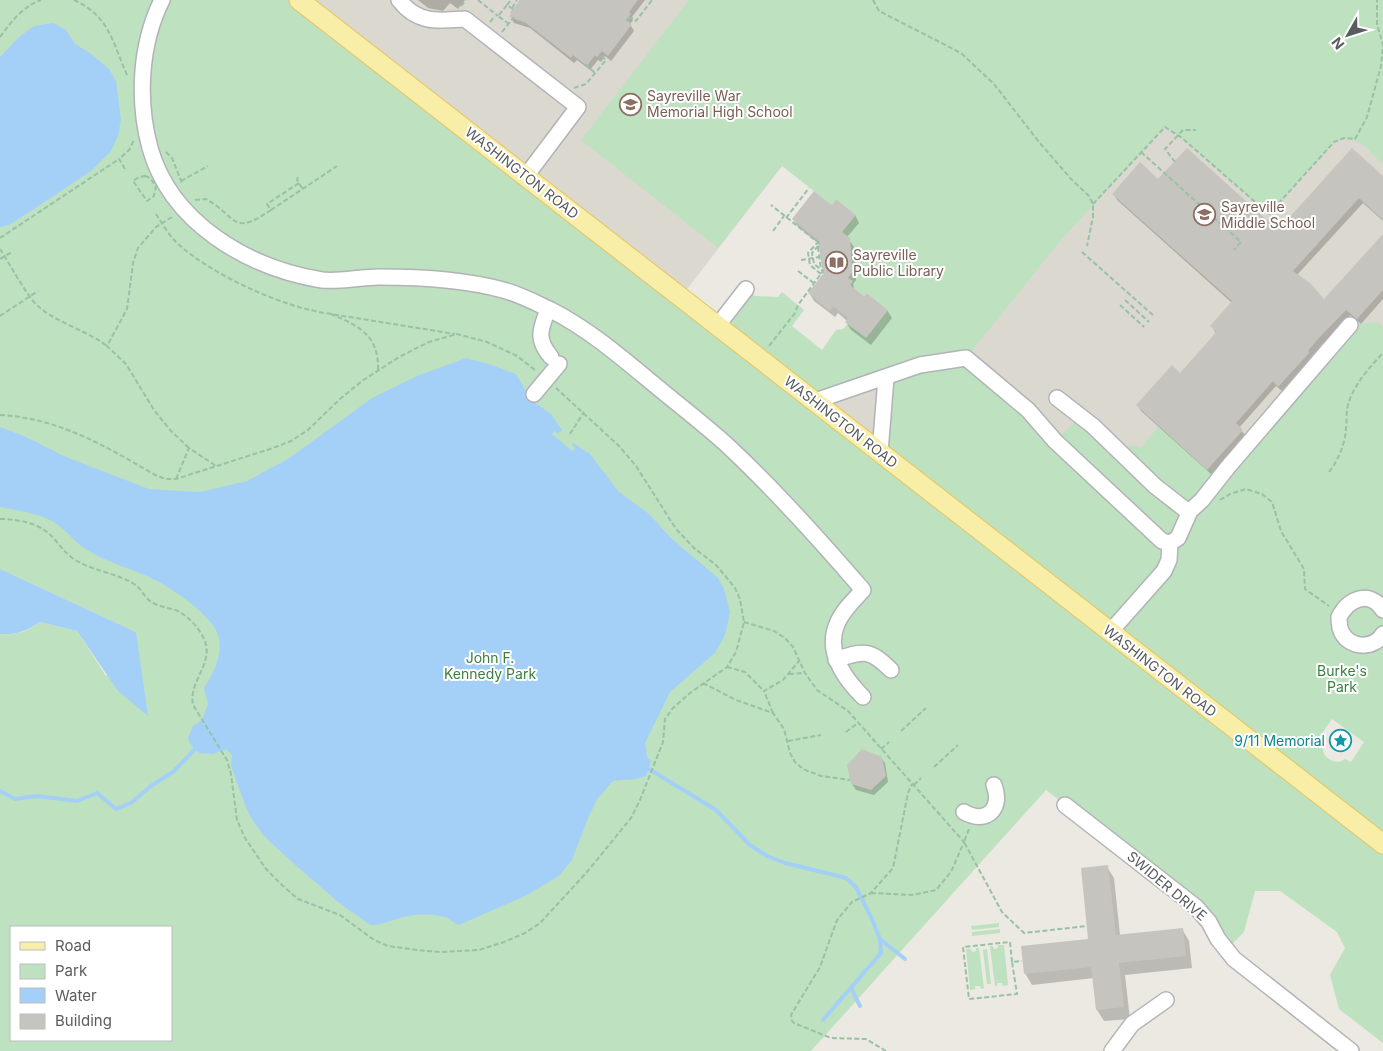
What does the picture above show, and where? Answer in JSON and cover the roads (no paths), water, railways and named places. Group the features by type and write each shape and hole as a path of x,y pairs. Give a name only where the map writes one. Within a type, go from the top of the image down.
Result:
{"main road":[{"name":"WASHINGTON ROAD","path":"299,0 1383,844"}],"street":[{"path":"162,0 156,12 146,48 142,80 144,110 148,138 158,170 170,193 182,208 215,237 245,255 274,267 325,280 378,277 434,278 505,290 548,309 600,339 727,445 796,514 863,590 847,608 836,625 833,643 836,660 848,682 863,697"},
{"path":"399,0 412,13 429,20 465,18 578,108 526,176"},
{"path":"718,325 746,289"},
{"path":"534,394 546,379 555,361 542,344 540,336 548,309"},
{"path":"815,401 920,366 966,358 1028,410 1055,442 1162,541 1170,543 1178,538 1190,511 1202,500 1350,325"},
{"path":"880,452 886,378"},
{"path":"1057,398 1093,426 1155,486 1187,511 1190,511"},
{"path":"1110,632 1164,571 1168,560 1170,543"},
{"path":"1383,610 1376,602 1362,598 1348,604 1339,617 1342,632 1352,643 1360,646 1368,645 1375,642 1383,634"},
{"path":"836,660 864,652 880,658 891,670"},
{"path":"969,815 985,816 992,812 998,795 994,785"},
{"name":"SWIDER DRIVE","path":"1065,805 1196,907 1209,922 1218,939 1234,959 1351,1051"},
{"path":"1112,1051 1132,1024 1166,1000"}],"water":[{"path":"53,23 66,30 75,44 90,53 109,69 116,81 121,119 118,136 111,151 91,171 9,225 0,227 0,57 19,37 34,26"},
{"path":"466,358 516,374 531,400 551,414 562,430 558,434 555,431 552,434 572,451 575,448 572,445 573,443 590,454 618,491 649,514 671,538 718,578 724,589 730,612 725,635 715,653 670,692 645,743 647,757 651,761 646,776 613,781 598,798 572,860 559,876 525,896 459,925 445,917 421,915 370,925 338,902 264,836 251,818 245,805 231,766 232,755 226,749 213,754 199,753 190,744 188,738 193,726 202,720 208,704 204,688 218,658 220,645 216,630 201,612 168,587 90,552 52,521 30,513 0,507 0,427 24,436 66,457 149,489 200,492 247,481 288,459 372,398 417,376"},
{"path":"0,569 136,632 148,716 118,691 77,631 40,622 21,632 0,634"}],"waterway":[{"path":"0,791 15,799 37,796 77,801 97,793 116,809 131,803 151,786 174,771 194,750"},
{"path":"649,769 716,810 750,845 767,856 785,863 846,878 856,887 880,939 881,953 823,1020"},
{"path":"880,939 905,959"},
{"path":"851,988 860,1006"}],"place":[{"name":"Sayreville War Memorial High School","path":"631,104"},
{"name":"Sayreville Middle School","path":"1205,215"},
{"name":"Sayreville Public Library","path":"837,263"},
{"name":"9/11 Memorial","path":"1341,741"}],"park label":[{"name":"John F. Kennedy Park","path":"490,666"},
{"name":"Burke's Park","path":"1342,680"}]}
